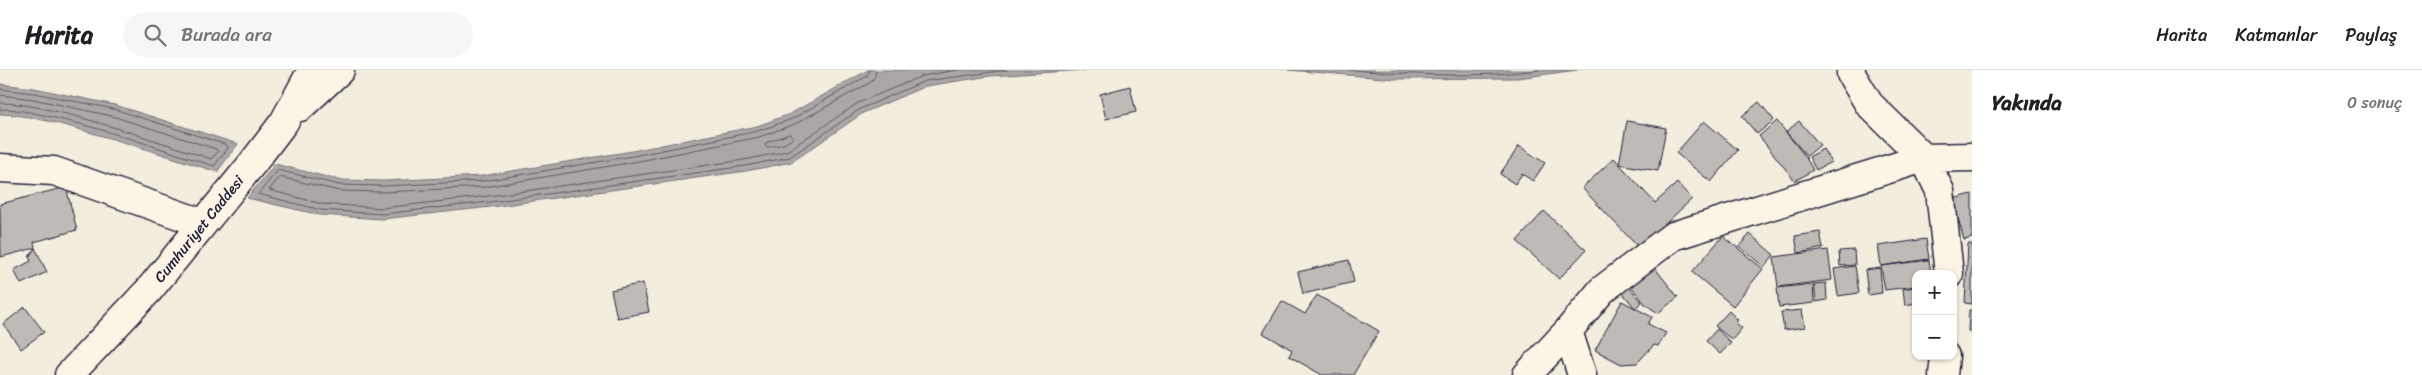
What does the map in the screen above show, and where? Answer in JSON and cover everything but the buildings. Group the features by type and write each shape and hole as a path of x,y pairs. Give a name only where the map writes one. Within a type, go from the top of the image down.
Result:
{"street":[{"name":"Cumhuriyet Caddesi","path":"69,375 149,290 252,164 284,122 312,70"},
{"path":"284,122 340,70"},
{"path":"1851,70 1851,74 1869,104 1924,158 1940,192 1949,270"},
{"path":"1527,375 1568,331 1602,290 1673,236 1924,158 1972,157"},
{"path":"0,168 54,171 202,223"},
{"path":"1568,331 1582,375"},
{"path":"1944,375 1945,360"}],"water":[{"path":"868,70 1085,70 990,76 926,86 863,113 792,162 746,171 491,207 382,219 320,215 247,198 275,164 339,180 384,181 482,176 632,151 757,126 790,114"},
{"path":"1288,70 1577,70 1518,78 1396,79"},
{"path":"0,84 34,88 115,105 238,144 217,172 69,126 30,117 0,114"}]}
